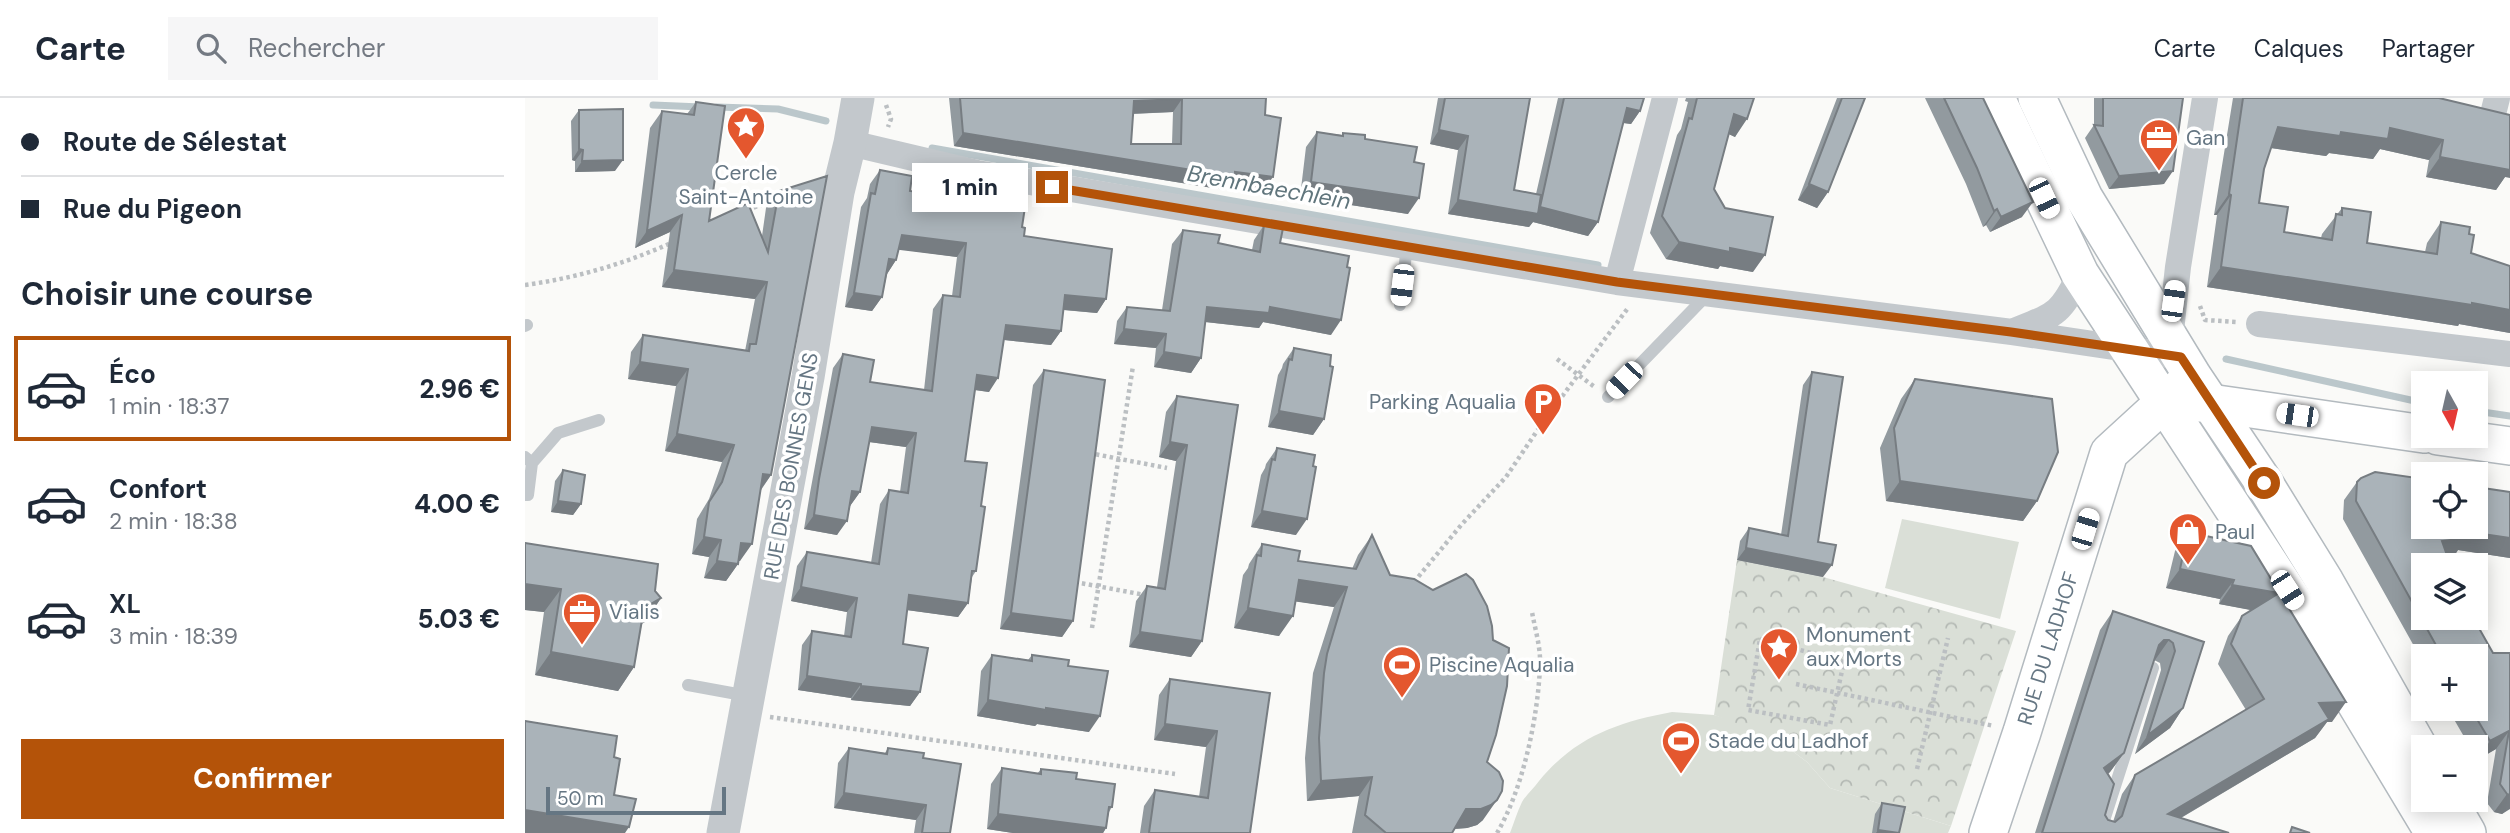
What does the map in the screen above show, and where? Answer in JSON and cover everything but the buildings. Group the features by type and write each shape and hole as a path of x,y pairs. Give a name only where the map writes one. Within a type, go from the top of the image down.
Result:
{"main road":[{"path":"1996,98 2080,274 2301,611 2434,833"},
{"path":"2037,98 2084,198 2173,302 2189,369 2325,582 2412,735"},
{"path":"2106,313 2173,302"},
{"path":"2189,369 2411,430"},
{"name":"RUE DU LADHOF","path":"1988,833 2109,453 2164,403 2189,369"},
{"path":"2489,443 2510,446"},
{"path":"2455,812 2467,833"}],"street":[{"name":"RUE DES BONNES GENS","path":"723,833 808,377 838,192 851,143 858,98"},
{"path":"1617,282 1665,98"},
{"path":"2173,302 2205,98"},
{"path":"2465,111 2500,112"},
{"path":"851,143 977,173 1617,282 2129,349 2189,369"},
{"path":"2011,332 2050,316 2067,301 2080,274"},
{"path":"2259,324 2510,354"}],"lane":[{"path":"1400,305 1407,246"},
{"path":"1608,397 1708,293"},
{"path":"525,495 528,495 529,460 558,433 599,420"},
{"path":"2100,833 2153,668"},
{"path":"688,685 747,705"}],"path":[{"path":"742,212 777,200"},
{"path":"525,285 565,279 637,258 672,243"},
{"path":"1406,591 1506,477 1543,422 1645,285"},
{"path":"2173,302 2205,320 2259,324"},
{"path":"1557,359 1608,397"},
{"path":"1091,628 1132,366"},
{"path":"1087,453 1167,468"},
{"path":"1074,582 1146,595"},
{"path":"1497,833 1509,812 1532,731 1541,663 1532,612"},
{"path":"1917,769 1948,638"},
{"path":"1760,639 1844,662 1837,693 1830,725 1748,710 1760,639"},
{"path":"1796,684 2022,732"},
{"path":"747,705 1175,774"}],"green space":[{"path":"1902,519 2019,542 2000,619 1885,588"},
{"path":"1737,560 1823,577 2016,631 1951,826 1830,788 1807,762 1775,738 1714,715"},
{"name":"Stade du Ladhof","path":"1672,712 1714,715 1741,723 1775,738 1807,762 1830,788 1951,826 1948,833 1510,833 1524,799 1567,753 1583,742 1616,727"}],"waterway":[{"name":"Brennbaechlein","path":"653,105 701,107"},
{"name":"Brennbaechlein","path":"717,107 778,109 826,121"},
{"name":"Brennbaechlein","path":"932,148 1598,265"},
{"name":"Brennbaechlein","path":"2226,359 2411,400"},
{"name":"Brennbaechlein","path":"2489,413 2510,416"}],"place":[{"name":"Cercle Saint-Antoine","path":"746,160"},
{"name":"Gan","path":"2159,172"},
{"name":"Parking Aqualia","path":"1543,436"},
{"name":"Paul","path":"2188,566"},
{"name":"Vialis","path":"582,646"},
{"name":"Monument aux Morts","path":"1779,681"},
{"name":"Piscine Aqualia","path":"1402,699"},
{"name":"Stade du Ladhof","path":"1681,775"}],"route":[{"path":"1052,187 1617,282 2011,332 2181,357 2264,483"}]}
